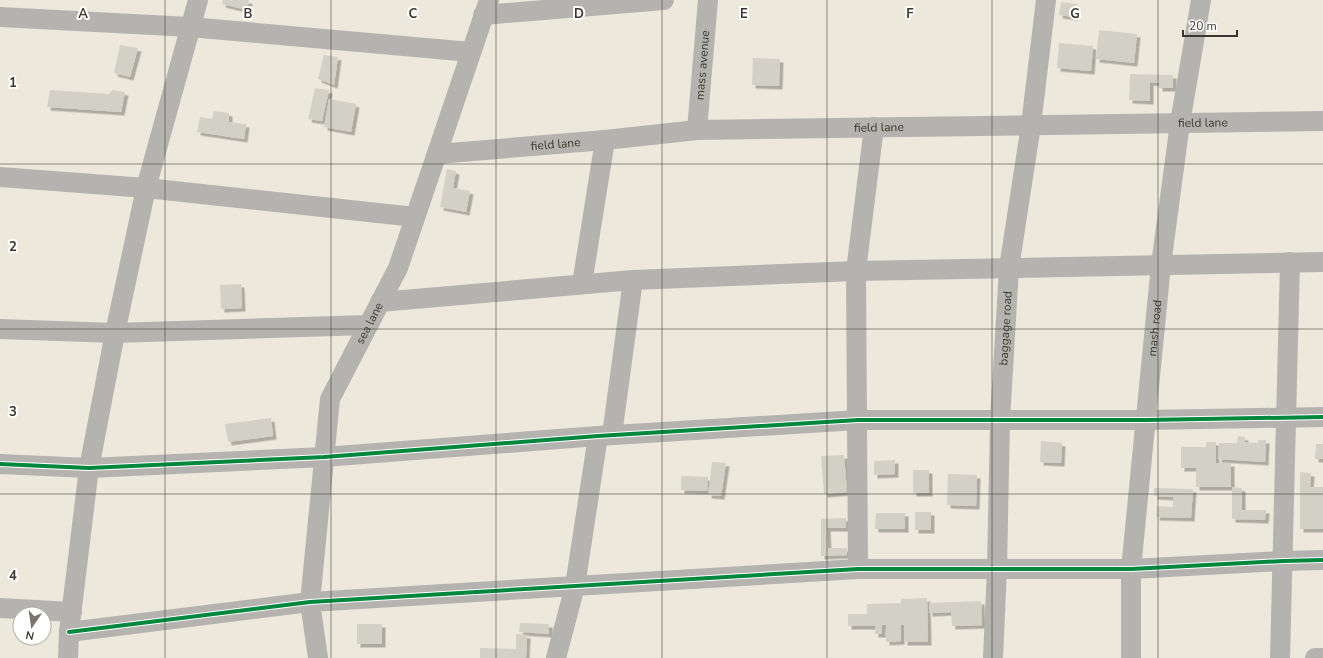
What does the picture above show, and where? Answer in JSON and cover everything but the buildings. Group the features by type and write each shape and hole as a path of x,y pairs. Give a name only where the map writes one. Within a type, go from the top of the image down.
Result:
{"street":[{"path":"68,658 69,632 89,468 115,333 146,188 198,0"},
{"path":"486,7 664,0"},
{"name":"mass avenue","path":"697,130 708,0"},
{"name":"baggage road","path":"993,658 997,568 1000,421 1009,268 1031,125 1046,0"},
{"name":"mash road","path":"1131,658 1131,569 1161,265 1180,123 1201,0"},
{"name":"sea lane","path":"318,658 310,602 330,399 398,268 486,7"},
{"path":"0,17 190,27 471,52"},
{"name":"field lane","path":"437,154 605,140 697,130 1323,121"},
{"path":"858,569 856,271 874,128"},
{"path":"582,284 605,140"},
{"path":"0,177 146,188 415,217"},
{"path":"1280,658 1290,262"},
{"path":"380,302 633,280 856,271 1323,262"},
{"path":"556,658 575,586 605,435 633,280"},
{"path":"0,328 115,333 368,325"},
{"path":"0,464 89,468 324,457 605,435 858,420 1000,421 1323,417"},
{"path":"69,632 310,602 858,569 1131,569 1323,560"},
{"path":"0,608 72,612"},
{"path":"1316,658 1323,658"}],"cycle path":[{"path":"0,464 89,468 324,457 598,436 858,420 1146,420 1323,417"},
{"path":"69,632 310,602 858,569 1131,569 1323,560"}]}
